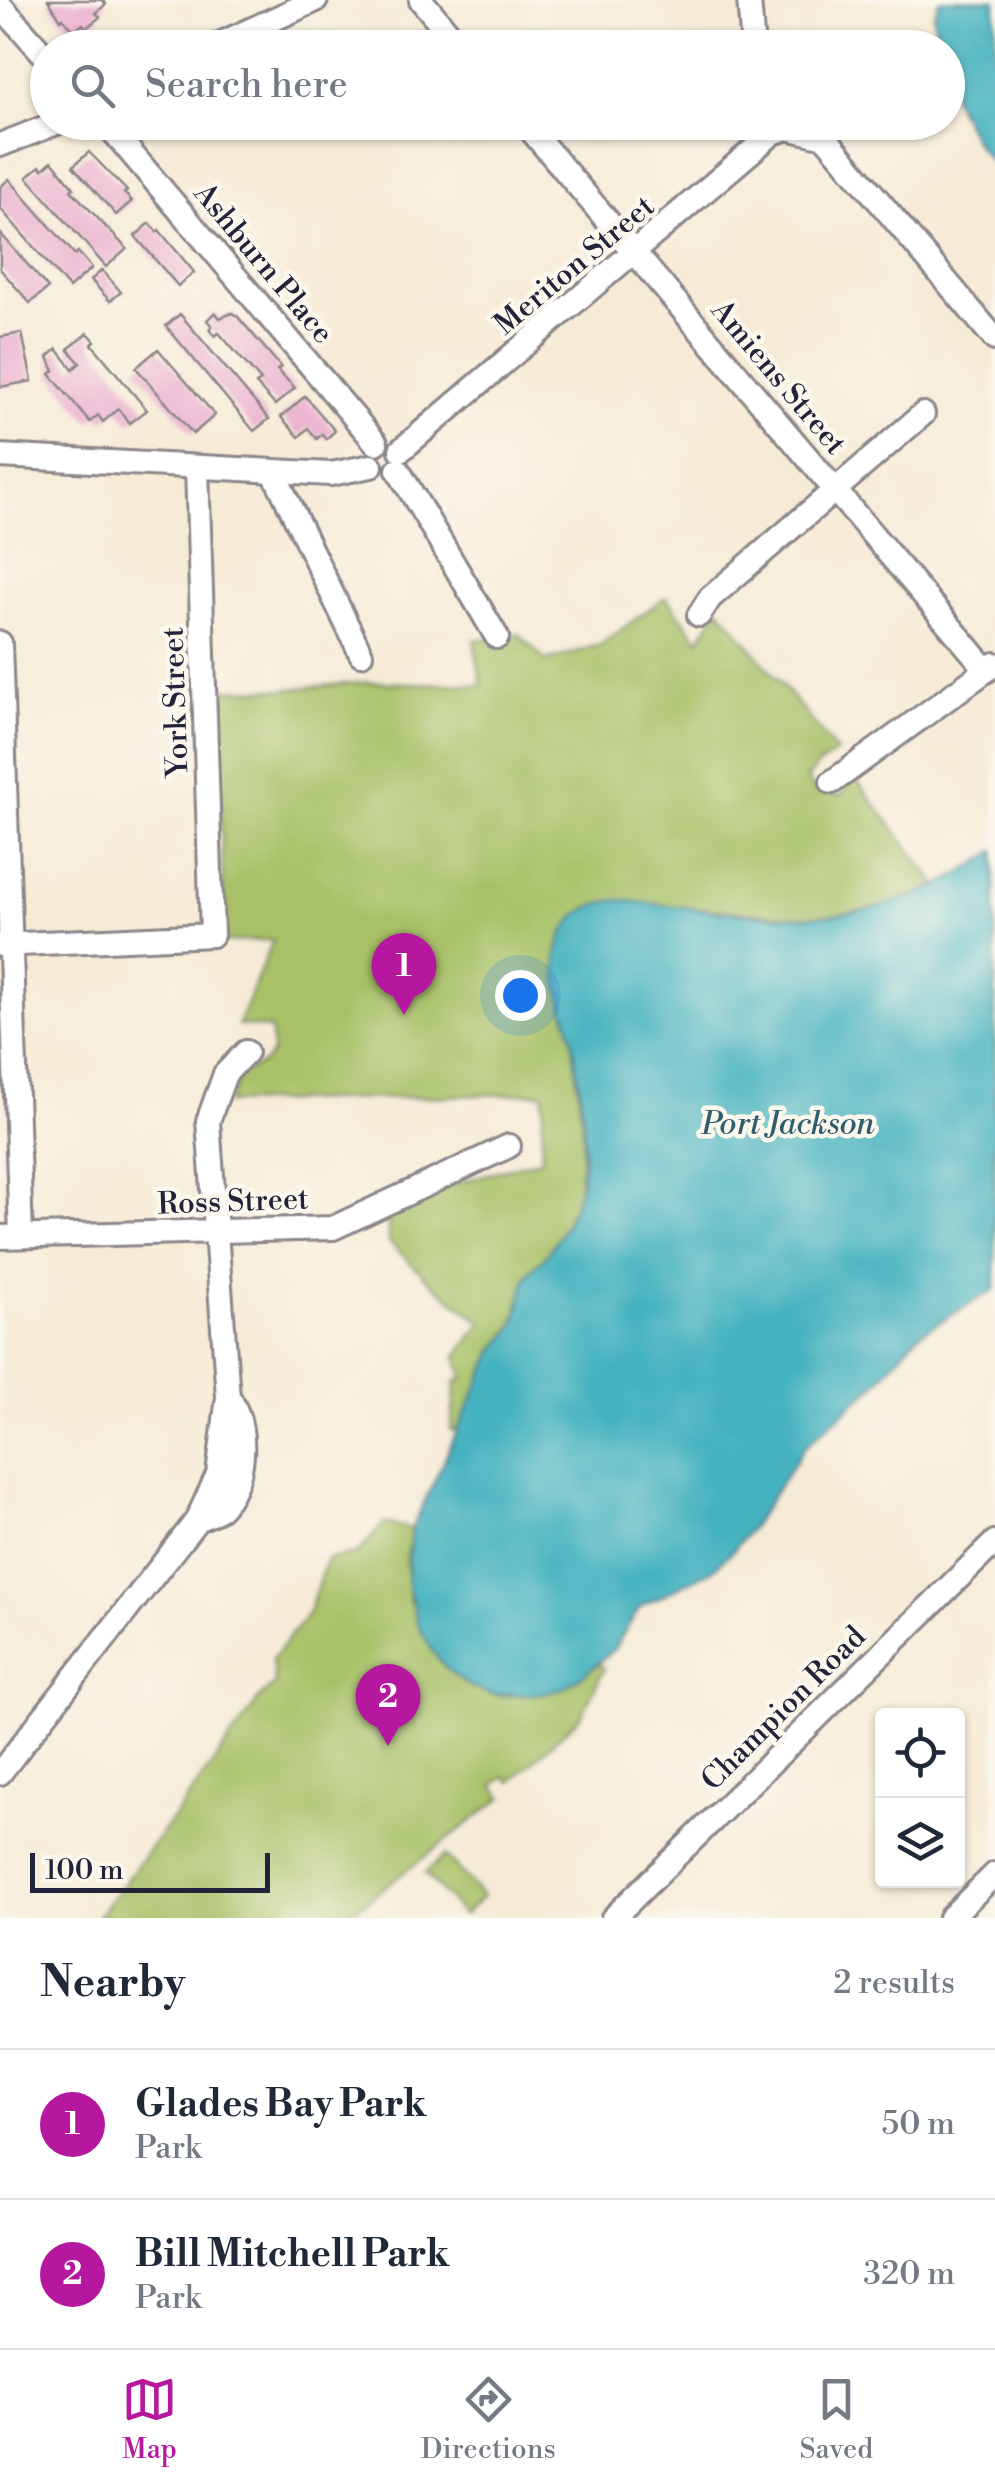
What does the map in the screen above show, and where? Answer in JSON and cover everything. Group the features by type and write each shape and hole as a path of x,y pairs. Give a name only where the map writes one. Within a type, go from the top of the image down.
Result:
{"street":[{"path":"250,30 316,0"},
{"path":"420,0 446,30"},
{"path":"748,0 751,30"},
{"path":"0,5 30,39"},
{"path":"0,146 30,134"},
{"name":"Ashburn Place","path":"121,140 374,454"},
{"name":"Amiens Street","path":"539,140 835,490 991,667"},
{"name":"Meriton Street","path":"400,460 763,140"},
{"path":"827,140 995,339"},
{"path":"699,615 710,598 923,414"},
{"path":"0,456 332,474 374,454 379,471 400,460 497,636"},
{"name":"York Street","path":"6,944 212,935 197,467"},
{"path":"273,470 361,654"},
{"path":"0,643 11,1237"},
{"path":"832,782 991,667"},
{"path":"0,1773 197,1520 218,1474 228,1397 208,1121 225,1074 246,1052"},
{"name":"Ross Street","path":"11,1237 333,1228 509,1146"},
{"name":"Champion Road","path":"613,1918 995,1542"},
{"path":"950,1918 995,1874"}],"green space":[{"path":"666,597 699,640 719,608 837,752 818,765 807,779 817,792 840,796 855,778 938,886 876,909 816,918 671,906 577,915 562,941 583,1136 578,1194 547,1256 528,1273 513,1327 495,1349 459,1432 451,1430 456,1381 464,1378 456,1357 482,1322 435,1286 389,1242 386,1203 541,1159 544,1093 228,1103 240,1074 262,1064 272,1053 271,1029 238,1025 273,940 224,942 218,690 367,682 482,685 474,640 519,634 546,661 600,645"},
{"path":"384,1523 412,1529 406,1560 410,1602 490,1694 548,1691 599,1663 604,1669 581,1716 511,1782 505,1776 493,1786 503,1797 344,1918 97,1918 260,1698 275,1684 272,1659 308,1613 327,1559 358,1553"},
{"path":"445,1855 483,1897 463,1915 425,1873"}],"water":[{"path":"939,0 995,0 995,169 965,122 965,30 936,30 933,16"},
{"name":"Port Jackson","path":"995,851 995,1289 918,1335 874,1386 806,1445 735,1548 714,1569 640,1607 614,1649 584,1675 561,1689 531,1695 490,1694 469,1686 433,1652 418,1625 407,1582 412,1529 495,1349 514,1325 528,1274 561,1232 579,1190 584,1152 582,1106 557,969 566,929 573,919 594,905 621,900 769,916 858,911 902,900 948,880"}],"building":[{"path":"48,0 102,0 106,4 96,13 100,17 86,28 83,24 73,30"},
{"path":"89,152 132,201 116,215 73,166"},
{"path":"52,161 74,188 71,190 127,249 106,267 27,177"},
{"path":"9,179 75,255 78,252 92,268 69,288 0,208 0,187"},
{"path":"150,223 194,272 178,286 135,236"},
{"path":"0,233 48,288 30,303 0,269"},
{"path":"102,270 121,292 110,301 91,280"},
{"path":"215,312 220,318 232,313 237,316 295,388 275,405 256,384 261,381 219,333 215,336 209,329 212,326 207,320"},
{"path":"180,314 269,419 254,431 166,326"},
{"path":"22,333 32,381 0,387 0,337"},
{"path":"88,333 95,341 92,344 147,410 130,423 118,409 103,422 98,415 90,422 50,374 54,371 48,357 57,349 73,369 80,363 68,349"},
{"path":"158,349 215,415 193,434 136,368"},
{"path":"305,396 335,431 326,439 322,434 317,439 308,428 299,437 281,417"}],"place":[{"name":"Glades Bay Park","path":"404,1015"},
{"name":"Bill Mitchell Park","path":"388,1746"}]}
